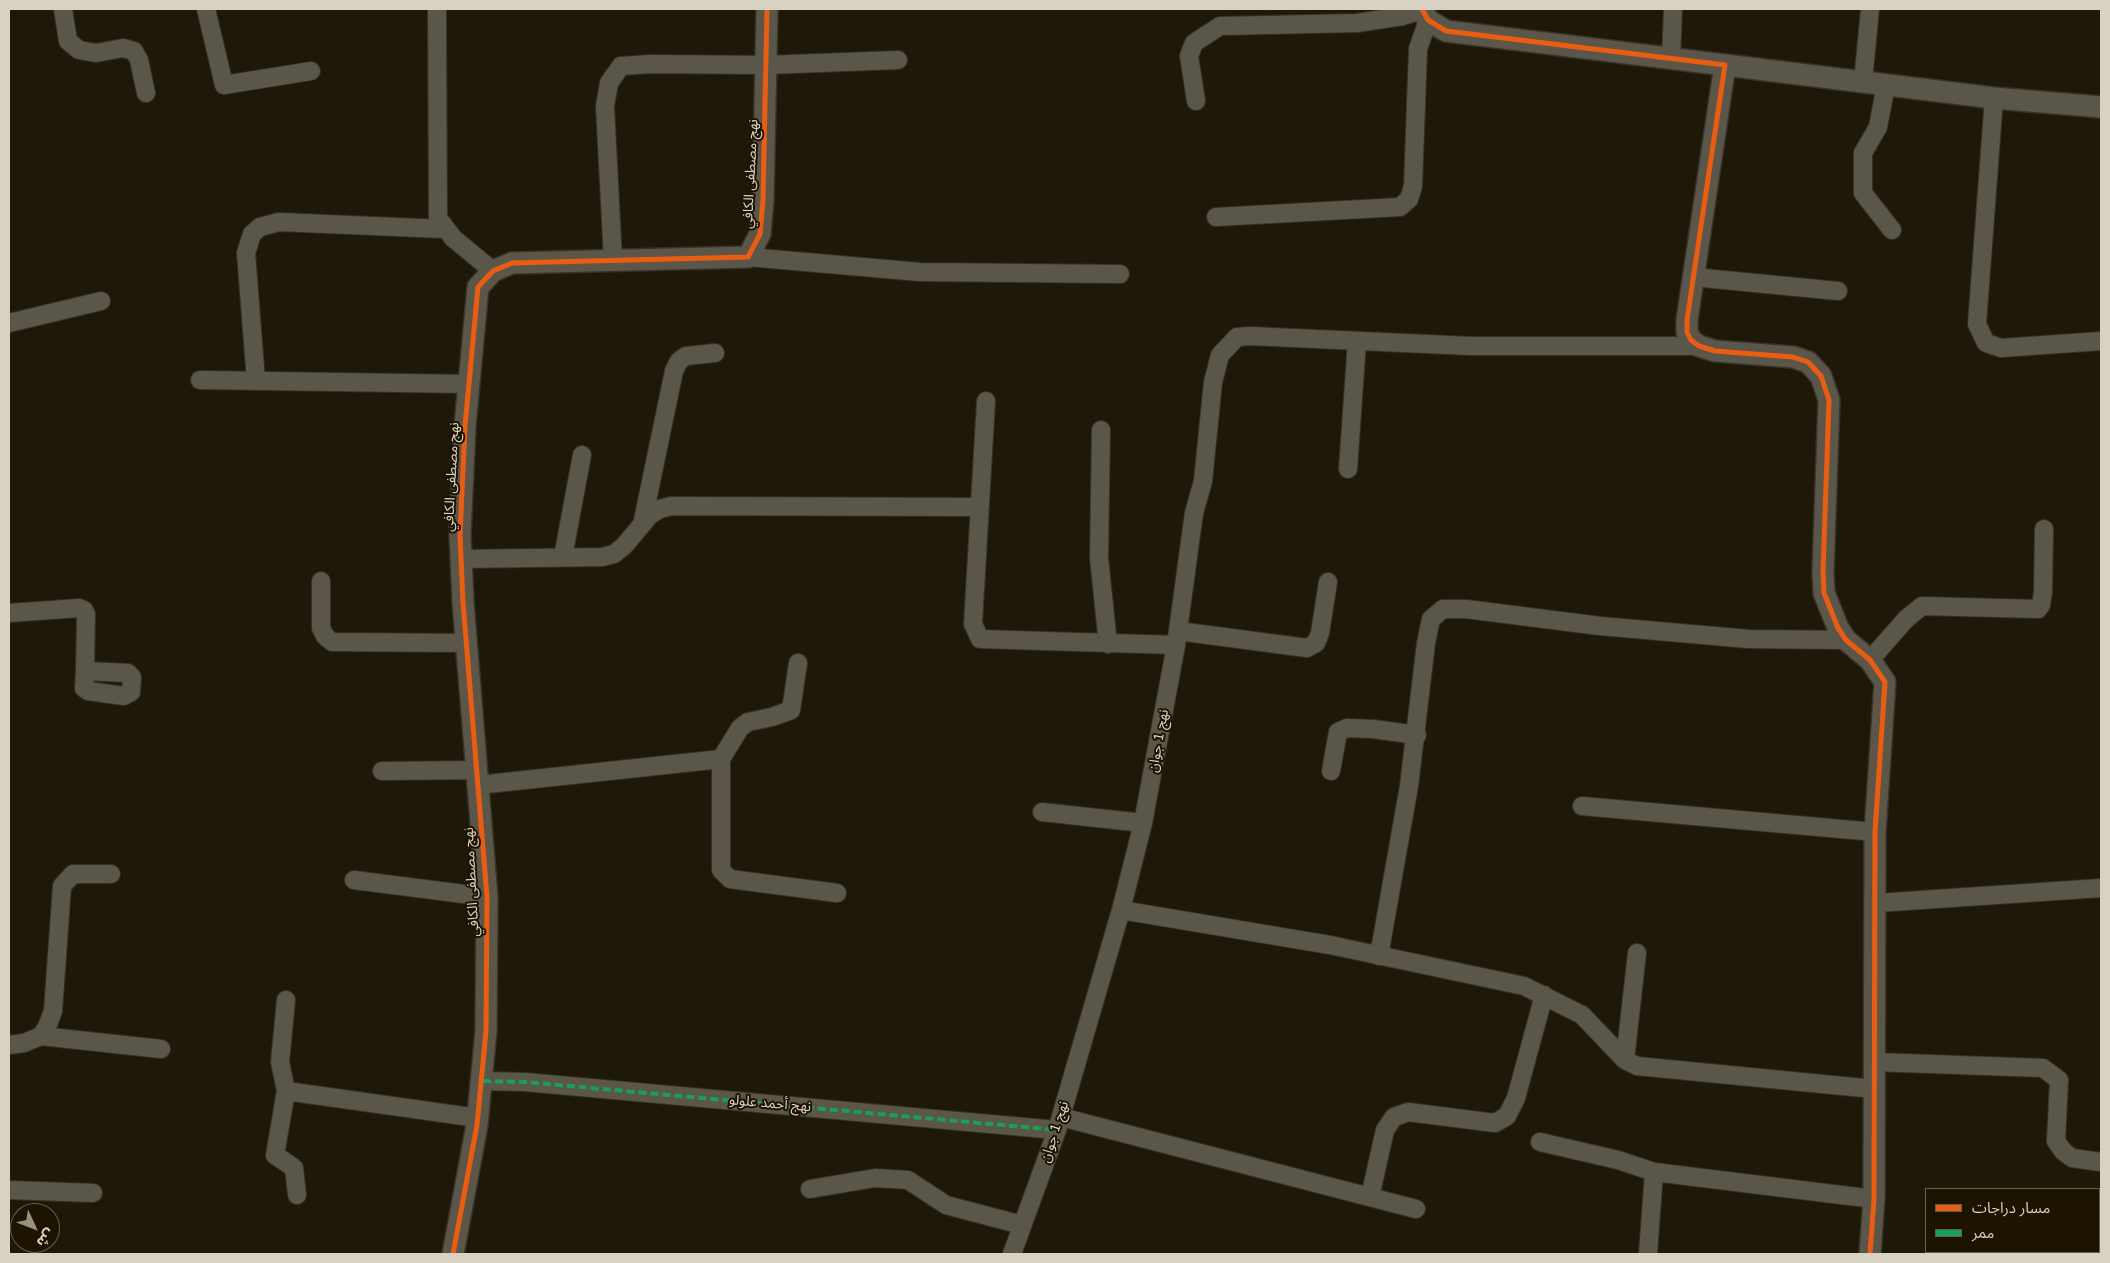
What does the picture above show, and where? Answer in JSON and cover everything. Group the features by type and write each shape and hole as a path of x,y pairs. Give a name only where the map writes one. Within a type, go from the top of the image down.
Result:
{"street":[{"path":"63,9 68,41 79,50 96,53 123,48 134,51 140,60 146,92"},
{"path":"206,9 224,86 311,71"},
{"path":"437,9 436,208 438,218 444,229 493,271 512,263 748,257 920,272 1120,274"},
{"name":"نهج مصطفى الكافي","path":"748,257 760,234 763,200 767,9"},
{"path":"1671,58 1673,9"},
{"path":"1863,82 1870,9"},
{"path":"1216,217 1400,207 1409,199 1413,186 1413,133 1418,49 1424,13"},
{"path":"1196,101 1189,56 1194,43 1220,26 1357,23 1424,13 1446,32 1994,98 2101,107"},
{"path":"613,260 605,106 609,82 621,66 651,64 766,65 898,60"},
{"path":"1725,65 1693,277 1687,332 1691,340 1699,346 1715,351 1793,357 1808,362 1821,376 1829,400 1823,572 1824,593 1838,628 1846,640 1870,660 1885,682 1875,832 1874,1199 1870,1254"},
{"path":"1886,84 1878,127 1863,152 1863,193 1892,230"},
{"path":"1994,98 1977,324 1986,343 2001,348 2101,341"},
{"path":"256,381 246,253 252,234 260,227 269,223 279,222 444,229"},
{"name":"نهج مصطفى الكافي","path":"453,1254 478,1118 483,1082 486,1031 486,897 466,643 460,535 469,384 478,287 493,271"},
{"path":"1693,277 1838,291"},
{"path":"9,323 101,302"},
{"name":"نهج 1 جوان","path":"1012,1254 1059,1123 1121,910 1143,823 1177,638 1194,513 1203,480 1213,382 1220,355 1229,343 1237,337 1250,336 1472,346 1699,346"},
{"path":"1348,469 1357,341"},
{"path":"642,525 674,370 686,356 715,353"},
{"path":"200,380 469,384"},
{"path":"986,402 973,624 980,639 1108,644 1177,638 1308,648 1316,643 1320,633 1328,582"},
{"path":"1101,430 1099,558 1108,644"},
{"path":"563,557 582,455"},
{"path":"461,559 602,557 614,554 650,515 660,509 671,506 980,507"},
{"path":"1870,660 1906,619 1922,606 2038,609 2042,599 2044,529"},
{"path":"321,581 321,628 325,636 332,642 466,643"},
{"path":"9,613 79,608 84,610 86,614 85,671"},
{"path":"1379,956 1417,735 1428,635 1431,619 1443,609 1466,609 1600,626 1749,640 1846,640"},
{"path":"798,663 791,710 772,717 748,722 740,728 721,759 722,870 730,879 837,893"},
{"path":"1331,771 1338,732 1347,728 1417,735"},
{"path":"382,772 477,777 721,759"},
{"path":"1582,806 1875,832"},
{"path":"1042,812 1143,823"},
{"path":"41,1036 47,1027 53,1011 62,886 73,874 111,874"},
{"path":"354,880 486,897"},
{"path":"1876,903 2101,888"},
{"path":"1121,910 1379,956 1524,986 1582,1015 1625,1060 1637,1066 1874,1090"},
{"path":"1625,1060 1637,953"},
{"path":"1370,1197 1385,1130 1394,1117 1408,1112 1495,1123 1508,1116 1516,1098 1544,995"},
{"path":"286,1000 280,1062 286,1091 275,1155 294,1168 297,1195"},
{"path":"9,1045 24,1043 41,1036 161,1049"},
{"path":"1874,1062 2043,1068 2059,1080 2056,1141 2063,1151 2072,1158 2101,1162"},
{"name":"نهج أحمد علولو","path":"483,1082 525,1082 1059,1123 1416,1209"},
{"path":"286,1091 478,1118"},
{"path":"1540,1142 1618,1160 1654,1172 1874,1199"},
{"path":"1648,1254 1654,1172"},
{"path":"810,1189 875,1178 908,1180 946,1205 1022,1224"},
{"path":"9,1190 93,1193"}],"marked path":[{"path":"483,1081 525,1082 1057,1130"}],"cycle path":[{"path":"453,1254 477,1125 486,1031 487,897 463,602 460,535 465,426 478,287 493,271 512,263 748,257 760,234 763,200 767,9"},
{"path":"1422,9 1428,20 1446,31 1725,65 1687,320 1687,332 1691,340 1699,346 1715,351 1793,357 1808,362 1821,376 1829,400 1823,572 1824,593 1838,628 1846,640 1870,660 1885,682 1875,832 1874,1199 1870,1254"}]}
